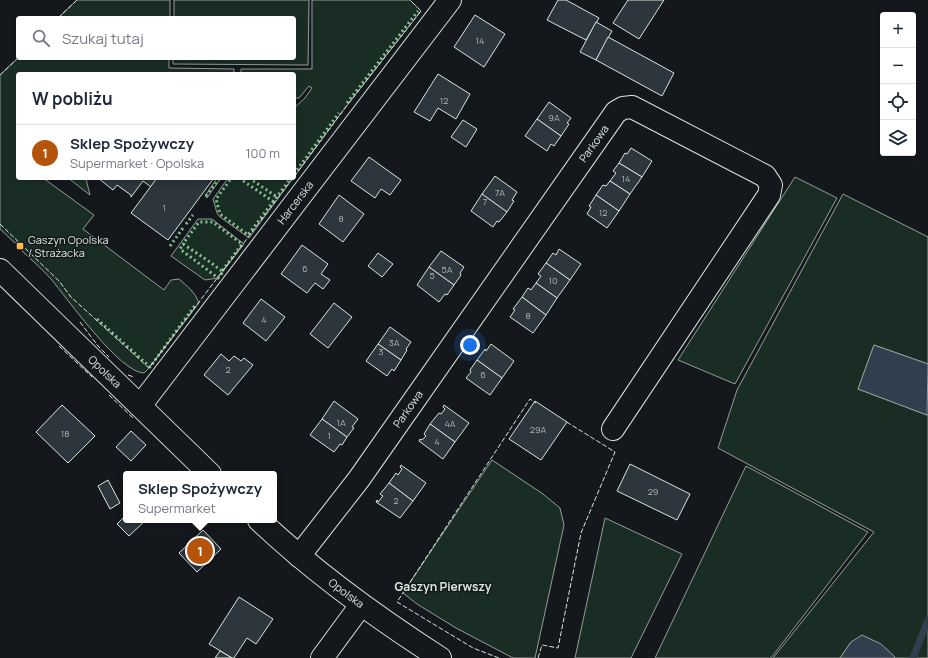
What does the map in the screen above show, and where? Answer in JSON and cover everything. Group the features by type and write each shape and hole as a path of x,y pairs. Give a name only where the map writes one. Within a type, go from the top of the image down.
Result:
{"street":[{"name":"Harcerska","path":"140,406 450,0"},
{"name":"Parkowa","path":"299,556 359,480 616,112 623,108 632,107 765,176 771,186 769,195 613,429"},
{"name":"Opolska","path":"0,270 207,471"},
{"name":"Opolska","path":"262,523 299,556 361,605 440,658"},
{"path":"322,658 361,605"}],"green space":[{"path":"77,0 170,0 170,16 60,16"},
{"path":"174,0 309,0 308,65 173,64 173,60 296,60 296,16 174,16"},
{"path":"312,0 410,0 421,11 345,108 296,174 296,106 305,98 312,88 309,86 299,98 296,98 296,72 241,72 241,69 312,69"},
{"path":"16,60 169,60 169,68 234,69 234,72 16,72 16,180 46,180 94,215 83,229 164,290 171,280 179,279 193,293 199,303 144,373 134,370 108,348 94,333 51,279 22,251 24,248 17,241 15,243 0,229 0,75"},
{"path":"795,177 837,198 735,384 678,360"},
{"path":"71,180 86,180 90,195"},
{"path":"216,180 220,180 207,198 205,196"},
{"path":"227,180 292,180 249,238 220,217 217,213 213,199"},
{"path":"843,194 928,237 928,364 874,345 858,389 927,415 928,414 928,658 894,658 895,657 851,642 840,658 773,658 874,532 718,448 737,390"},
{"path":"198,219 212,219 244,244 218,278 205,280 171,256"},
{"path":"492,460 543,494 560,508 564,525 535,658 513,658 456,628 417,604 403,593"},
{"path":"746,466 868,532 771,658 655,658"},
{"path":"605,518 682,554 631,658 575,658"}],"water":[{"path":"874,345 928,364 927,415 858,389"},
{"path":"862,635 881,644 895,657 840,658 851,642"}],"building":[{"path":"558,0 566,0 599,18 586,40 547,20"},
{"path":"628,0 664,0 639,39 613,23"},
{"path":"475,15 505,34 484,67 454,47"},
{"path":"596,22 612,31 596,60 580,52"},
{"path":"608,37 674,73 662,96 596,60"},
{"path":"438,74 470,94 456,119 438,108 430,121 414,112"},
{"path":"549,102 571,118 561,136 537,119"},
{"path":"537,119 561,136 554,146 551,144 547,151 525,136"},
{"path":"463,120 477,129 466,147 451,137"},
{"path":"631,148 652,161 642,177 619,163 625,153 627,154"},
{"path":"369,157 401,180 390,195 381,189 375,198 351,181"},
{"path":"619,163 642,177 630,194 610,181 616,173 613,171"},
{"path":"495,176 517,192 512,200 514,201 507,212 482,194"},
{"path":"100,180 156,180 151,187 143,181 131,197 131,195 117,185 113,190"},
{"path":"156,180 213,180 168,240 131,213"},
{"path":"610,181 630,194 619,211 596,195 603,185 606,186"},
{"path":"482,194 507,212 493,227 471,211"},
{"path":"339,195 364,214 343,242 319,224"},
{"path":"596,195 619,211 607,228 587,214 591,207 589,206"},
{"path":"302,245 328,264 321,274 330,280 323,289 315,283 307,293 281,274"},
{"path":"559,249 581,264 570,280 546,263 553,253 556,255"},
{"path":"441,251 464,267 460,273 461,275 454,285 429,267"},
{"path":"378,253 393,264 382,277 368,266"},
{"path":"546,263 570,280 557,298 536,283 541,276 538,274"},
{"path":"429,267 454,285 447,295 445,294 439,302 417,285"},
{"path":"536,283 557,298 546,315 522,297 528,288 531,290"},
{"path":"522,297 546,315 533,333 510,317 515,310 513,309"},
{"path":"261,299 285,317 266,341 243,323"},
{"path":"334,303 352,317 328,348 310,334"},
{"path":"390,327 411,342 401,360 378,344"},
{"path":"378,344 401,360 394,371 392,369 387,376 366,361"},
{"path":"491,344 514,361 502,378 477,360 485,349 486,351"},
{"path":"221,354 229,361 234,356 241,361 244,358 253,365 228,395 204,375"},
{"path":"477,360 502,378 490,395 466,378"},
{"path":"334,401 358,419 352,427 354,428 347,437 322,419"},
{"path":"535,401 567,422 541,460 509,439"},
{"path":"62,405 95,436 68,463 36,432"},
{"path":"444,405 469,423 455,442 430,424 439,413 441,414 445,409 443,407"},
{"path":"322,419 347,437 342,445 340,444 334,452 310,435"},
{"path":"430,424 455,442 443,459 419,441 426,436 424,434"},
{"path":"131,431 146,445 131,461 116,447"},
{"path":"630,464 690,494 677,520 617,491"},
{"path":"401,465 426,483 413,501 389,483 396,473 398,475 402,469 400,467"},
{"path":"108,480 120,503 110,509 98,486"},
{"path":"389,483 413,501 400,518 376,502 377,500 378,502 383,496 380,494"},
{"path":"123,518 123,523 143,523 129,536 117,524"},
{"path":"203,530 221,549 197,572 179,553"},
{"path":"239,597 273,619 256,644 247,638 234,658 232,658 209,644"},
{"path":"220,651 232,658 215,658"}],"waterway":[{"path":"913,658 928,620"}],"hedge":[{"path":"347,103 418,11"},
{"path":"296,171 339,113"},
{"path":"206,196 218,180"},
{"path":"230,180 216,199 220,214 248,235 289,180"},
{"path":"242,180 274,202"},
{"path":"252,180 277,197"},
{"path":"186,224 193,215"},
{"path":"185,241 199,222 213,222 242,244 222,271"},
{"path":"170,246 183,228"},
{"path":"183,244 210,262 223,272 218,278 180,249 183,244"},
{"path":"97,319 150,367 196,304"}],"fence":[{"path":"60,16 77,0"},
{"path":"296,174 345,108 421,11 410,0"},
{"path":"0,75 16,60"},
{"path":"0,224 59,281 71,297 149,368 291,180"},
{"path":"80,322 98,346 109,357"},
{"path":"59,346 92,377"},
{"path":"128,375 134,377"},
{"path":"109,395 134,419"},
{"path":"499,658 473,648 397,602 530,399 536,403"},
{"path":"538,658 542,645 558,648 581,533 615,452 565,421"}],"place":[{"name":"Gaszyn Opolska / Strażacka","path":"20,246"},
{"name":"Sklep Spożywczy","path":"200,551"}],"district":[{"name":"Gaszyn Pierwszy","path":"443,587"}]}
